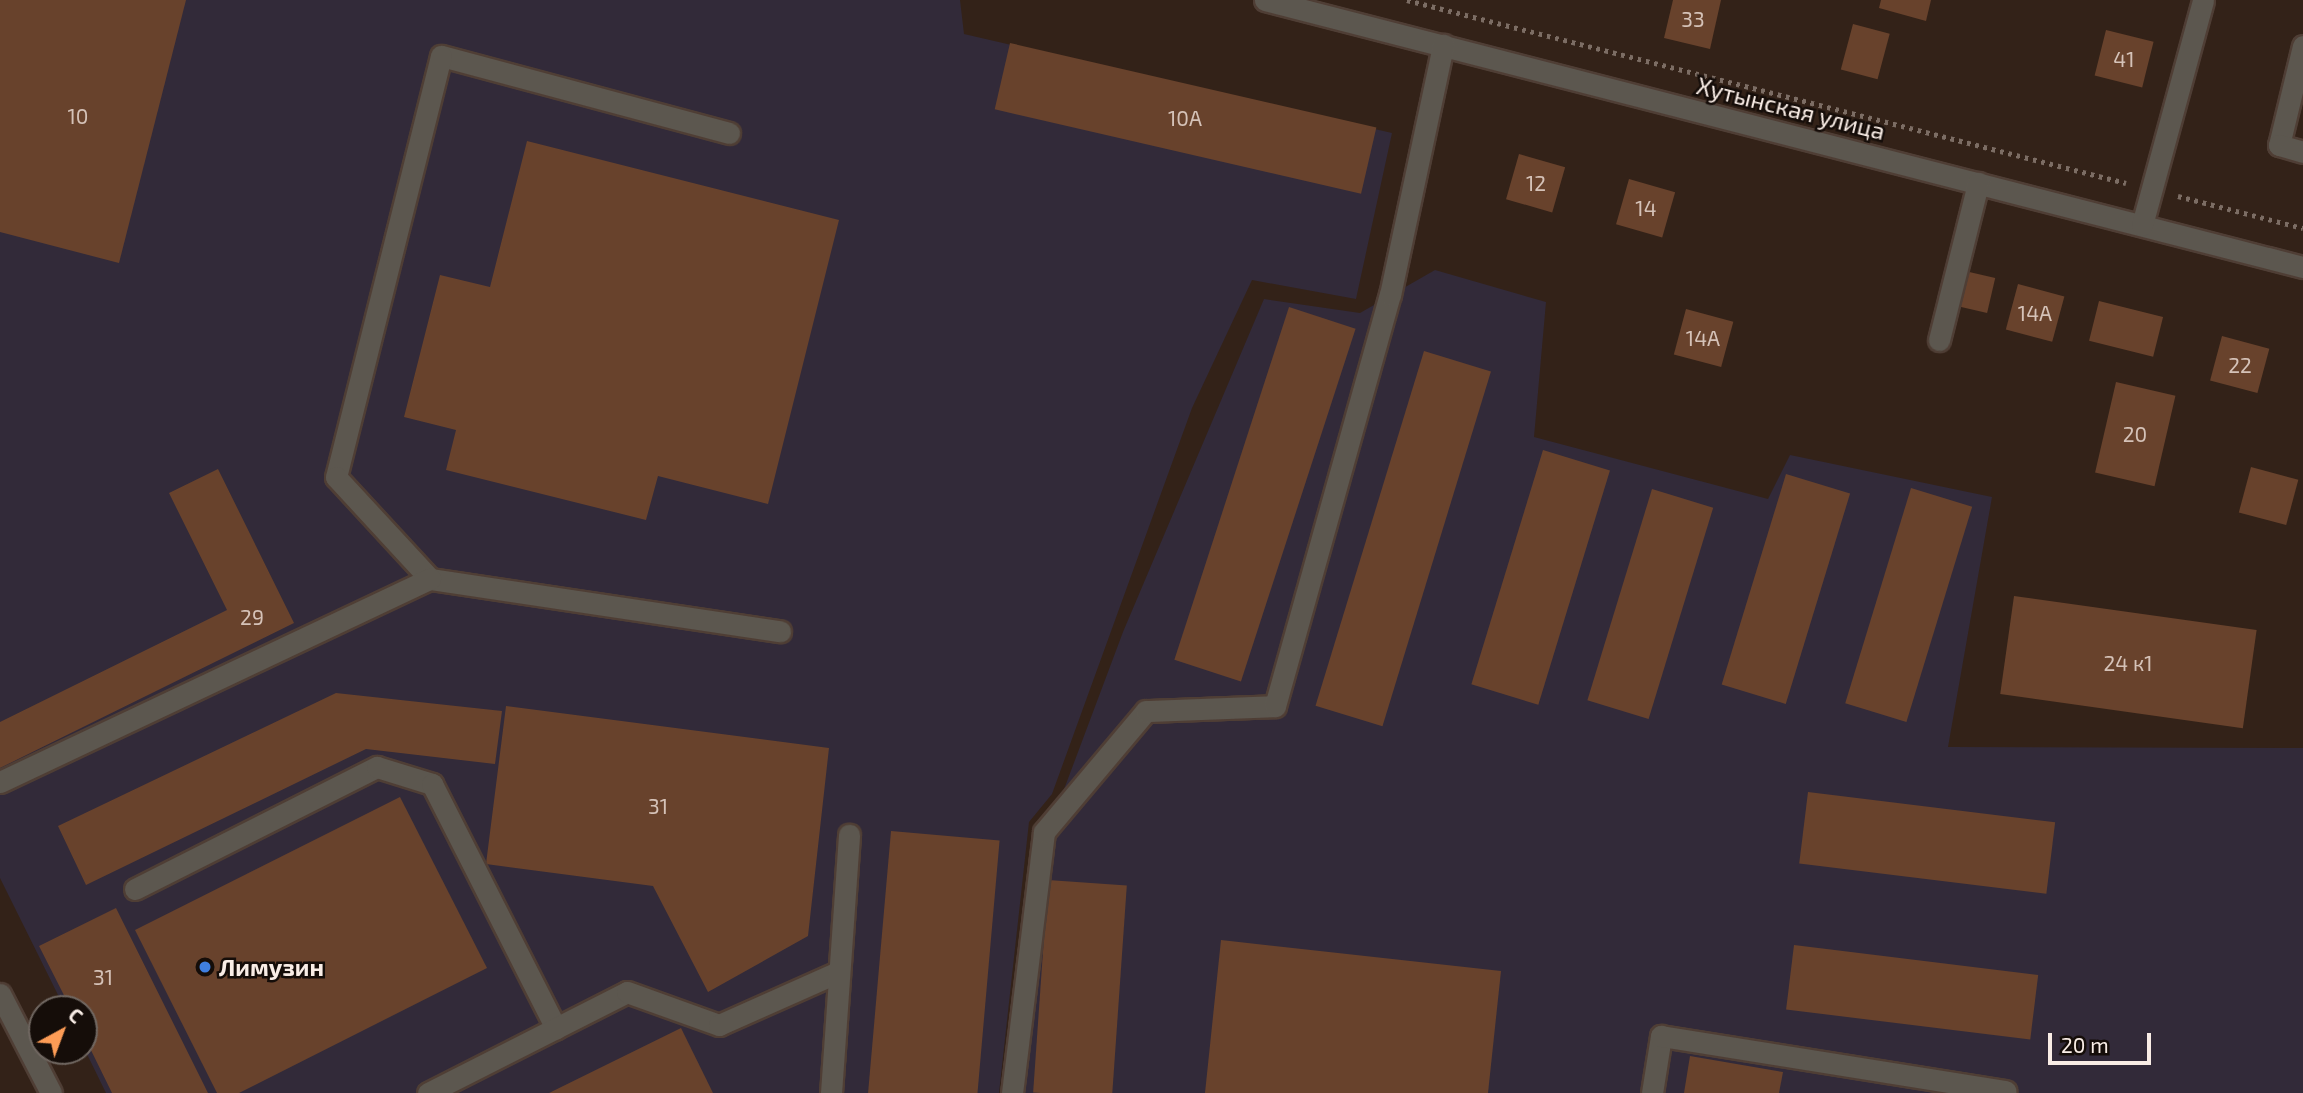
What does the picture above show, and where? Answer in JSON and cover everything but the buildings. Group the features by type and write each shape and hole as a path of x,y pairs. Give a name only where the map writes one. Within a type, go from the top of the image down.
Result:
{"street":[{"name":"Хутынская улица","path":"1265,0 2303,267"},
{"path":"2142,225 2203,0"},
{"path":"1012,1093 1044,832 1146,710 1275,706 1390,295 1443,45"},
{"path":"2303,46 2279,145 2303,152"},
{"path":"430,579 336,477 441,56 729,133"},
{"path":"1940,340 1978,183"},
{"path":"0,782 430,579 780,631"},
{"path":"135,889 377,766 432,784 556,1028"},
{"path":"831,1093 849,835"},
{"path":"428,1093 628,992 719,1025 838,972"},
{"path":"0,995 51,1093"},
{"path":"1652,1093 1661,1036 2006,1091"}],"path":[{"path":"1407,0 2303,228"}],"shaded area":[{"path":"0,0 960,0 964,34 1392,133 1356,299 1252,280 1192,408 1052,794 1029,822 999,1093 106,1093 92,1065 98,1065 98,995 58,995 0,878"},
{"path":"1435,270 1546,302 1534,437 1768,499 1790,455 1992,497 1948,747 2303,748 2303,1093 1015,1093 1030,880 1123,632 1264,299 1360,313"}],"place":[{"name":"Лимузин","path":"205,967"}]}
